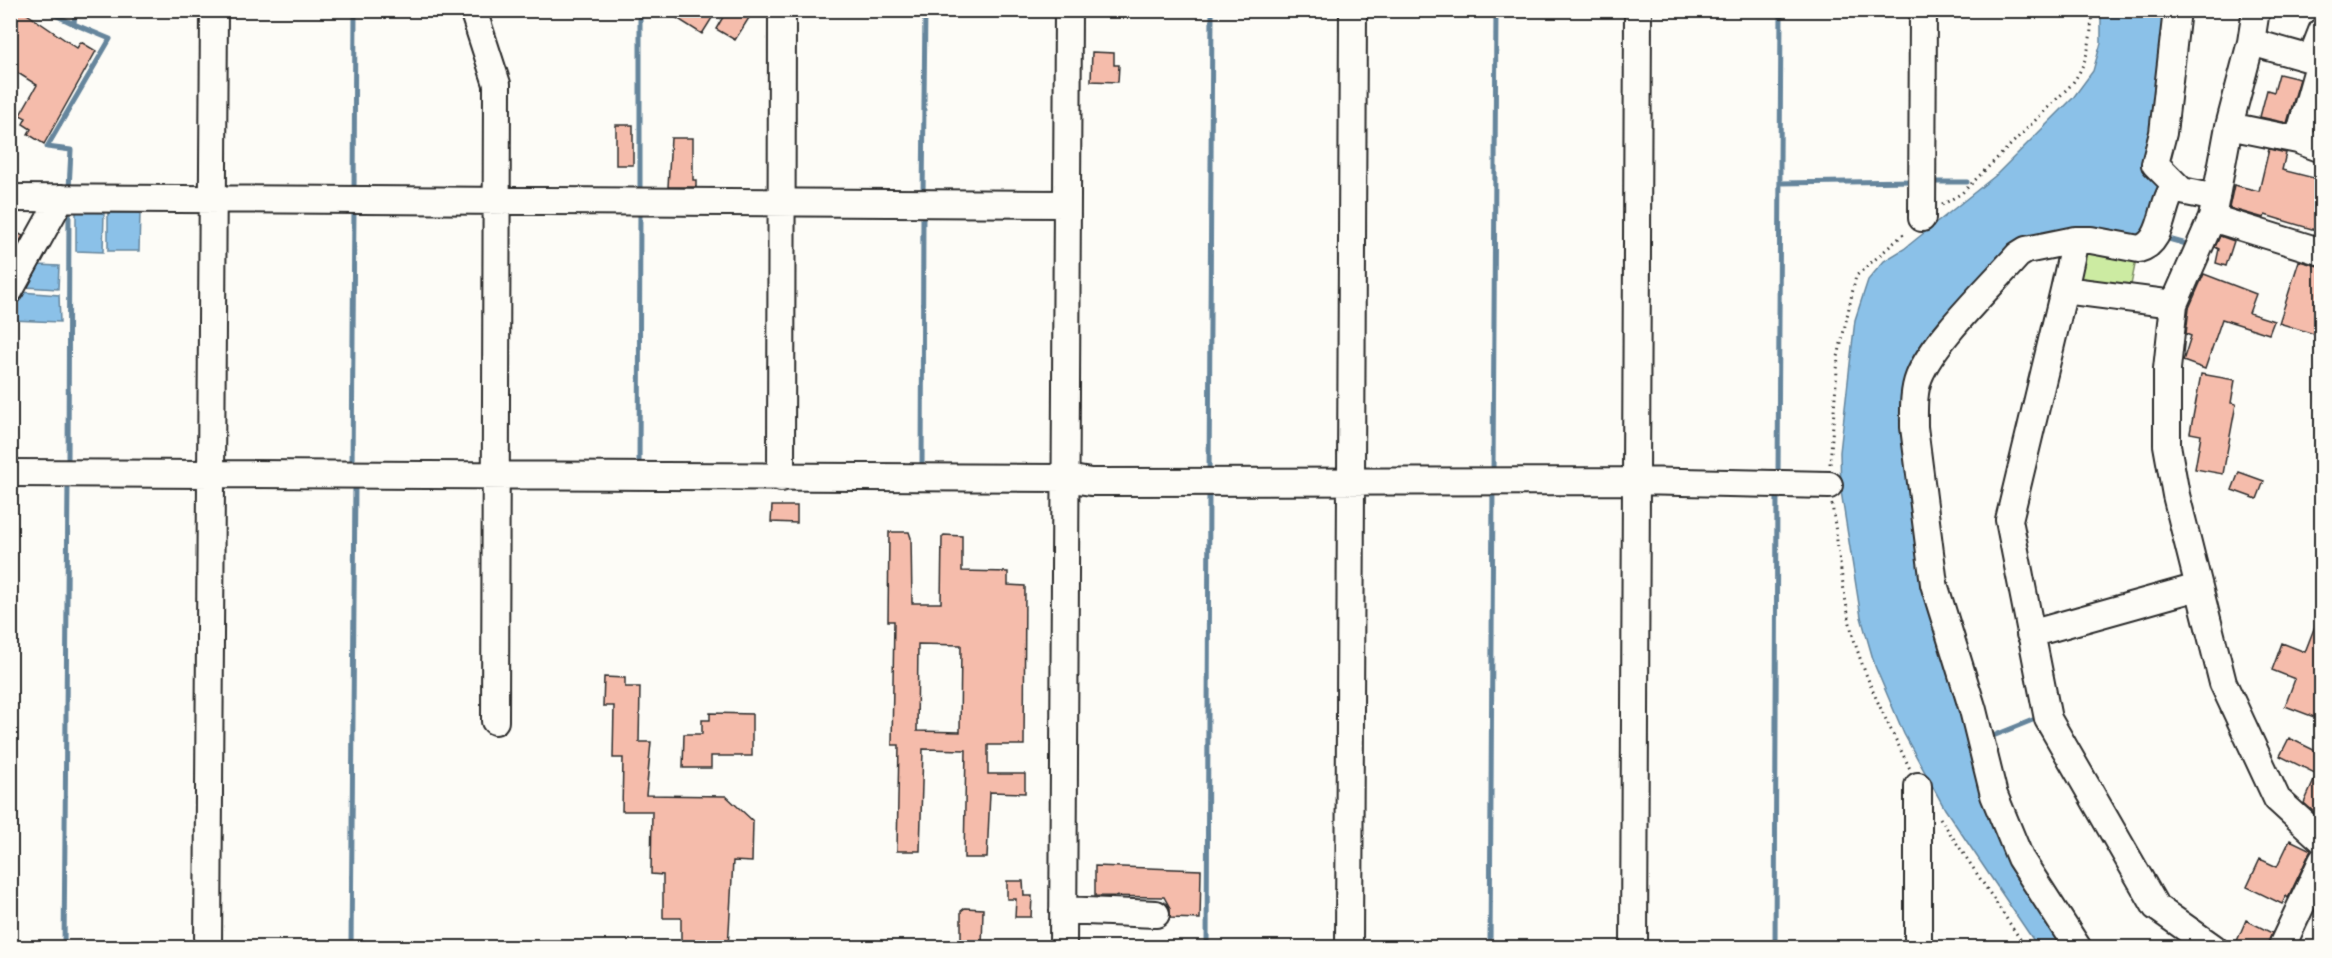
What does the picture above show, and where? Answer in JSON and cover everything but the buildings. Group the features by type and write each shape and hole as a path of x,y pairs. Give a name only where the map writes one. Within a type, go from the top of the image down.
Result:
{"street":[{"path":"208,948 214,10"},
{"path":"473,10 497,84 495,721"},
{"path":"780,478 782,10"},
{"path":"1063,948 1068,10"},
{"path":"1349,948 1353,10"},
{"path":"1634,948 1638,10"},
{"path":"1922,218 1923,10"},
{"path":"2177,10 2163,132 2155,164 2175,186 2214,208 2322,252"},
{"path":"2256,10 2251,42 2229,126 2214,208 2174,304 2167,369 2167,445 2175,495 2223,682 2277,799 2322,840"},
{"path":"2298,140 2317,64 2322,31"},
{"path":"2251,42 2317,64"},
{"path":"2229,126 2298,140 2322,149"},
{"path":"2078,948 2020,858 1994,795 1973,710 1934,584 1914,427 1914,401 1919,376 1942,340 2018,255 2026,250 2075,240 2144,248 2155,234 2170,191 2175,186"},
{"path":"10,198 1067,204"},
{"path":"10,290 61,198"},
{"path":"2075,240 2009,520 2030,634 2048,719 2156,907 2214,948"},
{"path":"2064,290 2174,304"},
{"path":"10,473 496,478 1066,478 1091,482 1635,481 1829,485"},
{"path":"2030,634 2199,587"},
{"path":"1918,786 1918,948"},
{"path":"2281,948 2322,861"},
{"path":"1063,910 1156,914"}],"path":[{"path":"1918,786 1873,693 1858,651 1851,627 1829,485 1838,357 1856,276 1922,218 1962,193 2072,84 2085,66 2091,45 2092,10"},
{"path":"1937,814 2026,948"}],"green space":[{"path":"2081,251 2137,255 2129,295 2074,288"}],"water":[{"path":"2101,11 2166,11 2152,133 2142,170 2159,183 2162,191 2141,239 2021,241 1910,372 1930,611 2068,947 2038,947 1945,809 1904,734 1875,666 1861,617 1841,491 1840,452 1855,320 1868,280 1884,261 1904,249 1995,176 2073,98 2093,71 2101,43"},
{"path":"76,211 104,212 103,252 76,251"},
{"path":"108,213 140,213 139,251 108,251"},
{"path":"37,265 59,266 58,289 25,287"},
{"path":"21,292 59,295 60,322 11,320 10,313"}],"waterway":[{"path":"45,10 74,24"},
{"path":"69,189 71,150 47,147 110,39 74,24 75,10"},
{"path":"354,192 355,10"},
{"path":"640,10 640,195"},
{"path":"923,196 925,10"},
{"path":"1209,475 1212,10"},
{"path":"1493,474 1496,10"},
{"path":"1778,476 1781,10"},
{"path":"1780,183 1914,181"},
{"path":"1929,182 1967,182"},
{"path":"68,466 69,206"},
{"path":"639,468 640,207"},
{"path":"352,468 354,208"},
{"path":"922,471 923,211"},
{"path":"2165,238 2190,245"},
{"path":"64,948 68,481"},
{"path":"351,948 355,484"},
{"path":"1490,948 1493,487"},
{"path":"1207,948 1209,490"},
{"path":"1775,948 1777,490"},
{"path":"1988,738 2040,717"}]}
